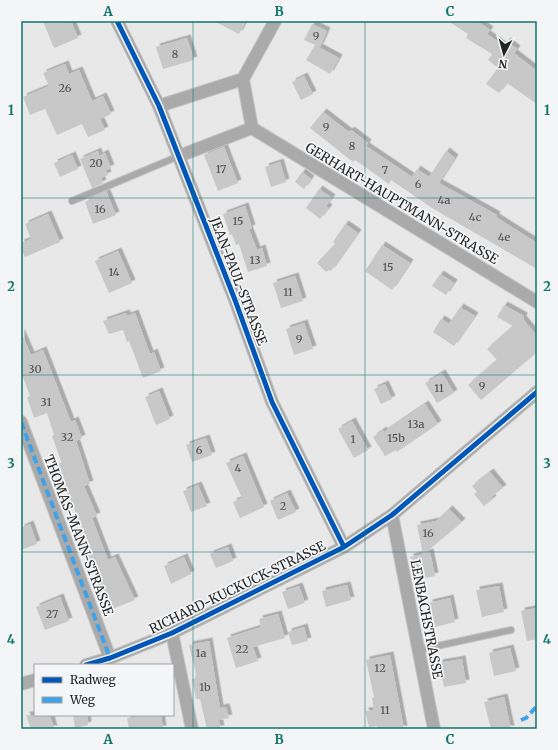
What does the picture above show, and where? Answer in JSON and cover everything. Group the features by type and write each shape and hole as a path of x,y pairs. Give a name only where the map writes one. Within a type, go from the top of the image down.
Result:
{"street":[{"name":"JEAN-PAUL-STRASSE","path":"117,21 159,106 235,300 272,402 344,547"},
{"path":"179,156 252,128 243,79 275,21"},
{"path":"159,106 243,79"},
{"name":"GERHART-HAUPTMANN-STRASSE","path":"252,128 537,302"},
{"name":"RICHARD-KUCKUCK-STRASSE","path":"89,664 110,658 172,633 344,547 392,515 537,392"},
{"name":"THOMAS-MANN-STRASSE","path":"21,422 110,658"},
{"name":"LENBACHSTRASSE","path":"392,515 434,729"},
{"path":"172,633 192,729"},
{"path":"21,684 34,680"}],"lane":[{"path":"72,201 179,156"},
{"path":"419,650 512,630"}],"building":[{"path":"43,21 71,21 78,38 54,48"},
{"path":"214,21 246,21 239,34"},
{"path":"448,21 477,21 490,30 487,34 504,46 507,41 517,49 514,53 537,71 537,104 507,83 499,93 486,84 498,68 488,60 492,54 466,38 468,34"},
{"path":"312,24 327,31 320,47 304,40"},
{"path":"187,38 194,60 163,69 156,47"},
{"path":"315,45 339,58 330,74 306,60"},
{"path":"65,64 69,74 79,70 92,101 103,96 111,114 100,119 105,130 88,137 82,124 57,135 45,109 30,115 23,97 49,86 43,73"},
{"path":"304,76 313,94 301,100 292,82"},
{"path":"323,112 349,132 351,130 368,143 366,146 412,177 417,169 429,177 446,151 455,158 439,183 497,215 496,217 537,243 537,269 432,208 391,180 389,184 355,160 353,162 310,128"},
{"path":"224,147 238,183 218,191 204,155"},
{"path":"98,151 99,156 105,153 111,168 106,170 108,175 101,178 103,183 92,188 80,159"},
{"path":"72,155 78,169 60,177 54,163"},
{"path":"280,162 286,182 271,187 265,167"},
{"path":"302,172 311,179 304,189 295,182"},
{"path":"319,189 332,198 326,206 329,208 320,219 306,208"},
{"path":"106,191 116,215 93,224 85,202"},
{"path":"245,206 252,228 249,229 257,250 262,248 267,266 248,272 239,244 236,245 232,234 230,235 223,214"},
{"path":"48,214 60,242 25,257 21,249 21,243 31,239 25,224"},
{"path":"345,224 358,233 331,271 329,270 326,272 317,263 335,244 333,242"},
{"path":"382,245 410,263 392,290 365,271"},
{"path":"118,251 132,283 109,293 95,261"},
{"path":"440,274 454,283 446,295 432,286"},
{"path":"295,276 303,301 281,308 273,283"},
{"path":"504,305 524,316 523,319 537,336 537,352 481,400 468,385 497,360 487,349 513,326 497,317"},
{"path":"460,307 475,316 454,346 433,332 441,319 449,324"},
{"path":"126,313 127,316 135,313 150,354 154,352 161,371 143,378 129,341 127,342 123,330 109,334 103,321"},
{"path":"304,323 313,349 294,355 286,329"},
{"path":"21,332 31,355 43,350 71,422 75,420 82,438 76,441 90,484 84,486 97,516 92,518 108,560 115,557 135,600 112,609 108,598 98,602 93,591 100,589 78,535 84,533 67,492 64,493 56,467 62,464 52,436 54,435 47,413 34,418 27,397 30,396 21,372"},
{"path":"442,373 454,393 437,403 425,383"},
{"path":"385,384 392,399 381,404 374,389"},
{"path":"159,391 170,419 156,425 145,397"},
{"path":"425,404 438,424 397,452 396,450 385,456 373,437 383,430 384,432"},
{"path":"352,421 368,450 354,458 338,429"},
{"path":"206,438 212,455 192,462 186,445"},
{"path":"243,456 264,507 240,518 233,502 242,498 226,463"},
{"path":"490,472 503,488 491,497 493,499 484,506 474,494 477,492 472,486"},
{"path":"198,485 207,506 191,512 183,491"},
{"path":"287,493 296,512 278,520 270,501"},
{"path":"449,509 462,522 424,554 430,552 435,576 415,580 410,557 423,554 417,525 436,521"},
{"path":"30,524 37,544 21,550 21,528"},
{"path":"228,547 233,561 216,568 210,554"},
{"path":"184,557 191,574 171,584 164,566"},
{"path":"347,585 351,600 326,607 322,591"},
{"path":"299,586 305,603 288,609 282,592"},
{"path":"499,586 504,612 482,617 476,590"},
{"path":"60,597 69,621 45,630 36,607"},
{"path":"450,598 455,622 435,627 429,603"},
{"path":"537,608 537,639 527,641 521,611"},
{"path":"278,614 285,638 253,647 258,661 236,668 227,638 261,627 259,619"},
{"path":"304,627 308,641 292,645 288,632"},
{"path":"209,641 220,708 226,707 229,718 219,720 221,729 207,729 200,699 196,699 192,679 197,678 189,645"},
{"path":"510,648 516,671 494,676 489,653"},
{"path":"390,655 404,729 378,729 377,726 369,727 365,711 374,710 372,698 374,697 366,660"},
{"path":"462,659 466,683 444,687 439,663"},
{"path":"504,697 511,729 491,729 484,702"},
{"path":"26,715 50,716 54,729 31,729"},
{"path":"73,716 87,716 88,725 75,728"},
{"path":"139,716 161,716 163,729 129,729 127,718"}],"marked path":[{"path":"21,422 110,658"},
{"path":"521,720 526,718 537,706"}],"cycle path":[{"path":"117,21 159,106 235,300 272,402 344,547"},
{"path":"89,664 110,658 172,633 344,547 392,515 537,392"}]}
